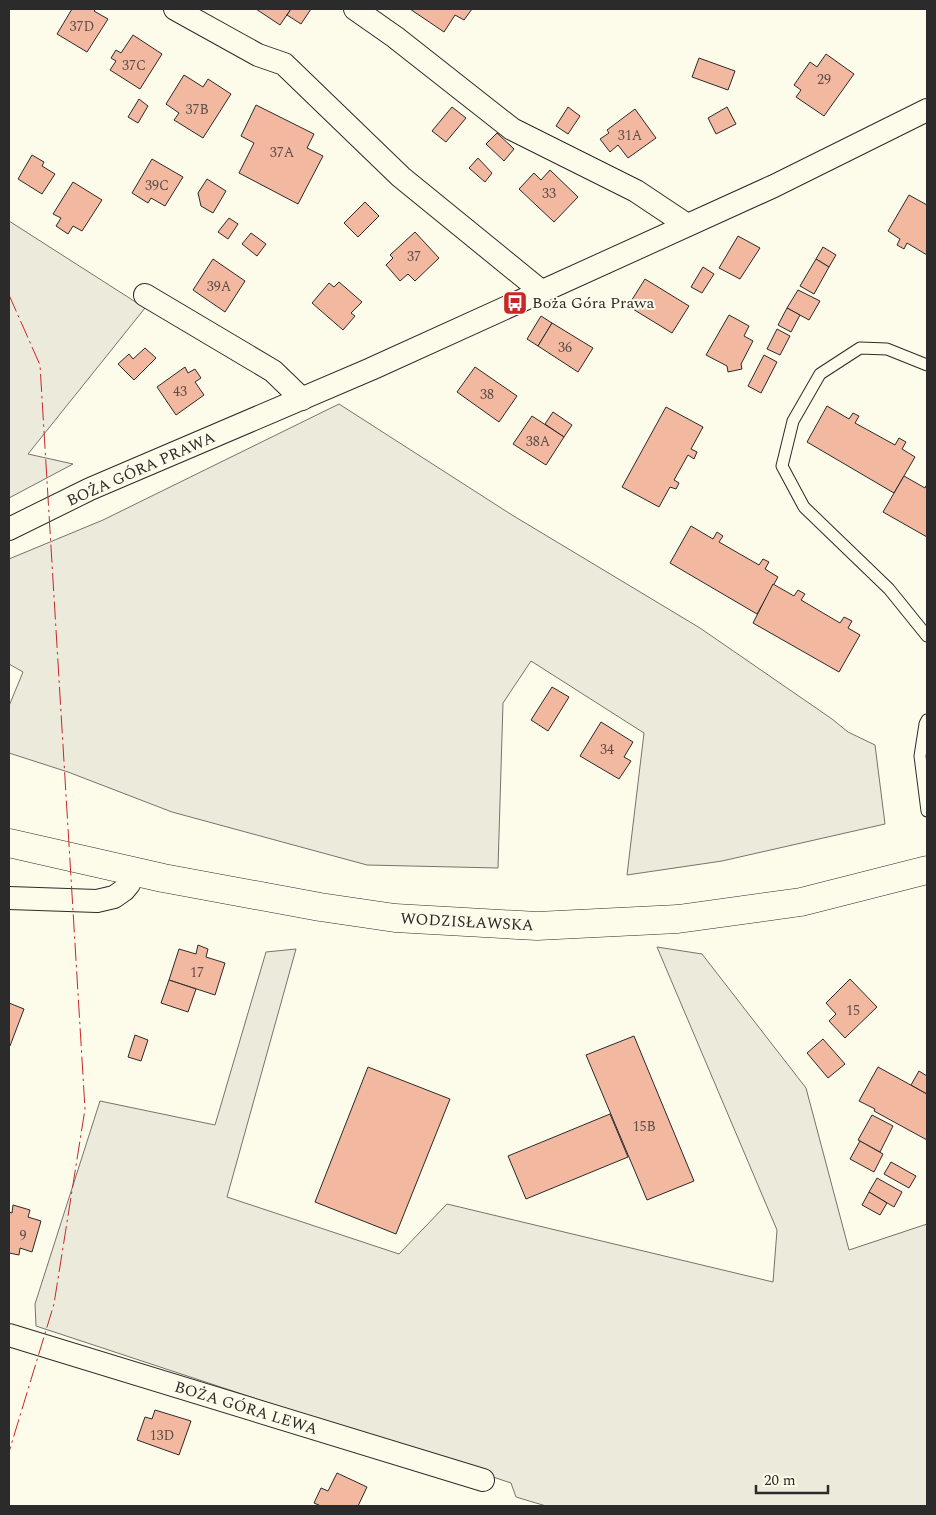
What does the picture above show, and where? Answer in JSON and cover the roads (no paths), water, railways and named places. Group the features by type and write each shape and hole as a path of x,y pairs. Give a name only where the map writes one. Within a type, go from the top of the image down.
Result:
{"main road":[{"name":"WODZISŁAWSKA","path":"9,843 134,872 235,892 395,918 537,926 678,919 801,902 927,870"}],"street":[{"path":"175,9 258,55 284,64 401,178 541,291"},
{"path":"355,9 395,37 512,129 636,191 687,225"},
{"name":"BOŻA GÓRA PRAWA","path":"9,529 90,490 380,365 774,186 927,110"},
{"path":"145,295 273,372 302,398"},
{"path":"9,898 97,901 114,897 124,890 134,872"},
{"name":"BOŻA GÓRA LEWA","path":"9,1335 483,1480"}],"lane":[{"path":"927,365 887,350 860,348 820,374 793,421 782,466 804,507 889,589 927,636"},
{"path":"927,720 920,756 927,811"}],"place":[{"name":"Boża Góra Prawa","path":"515,303"}]}
